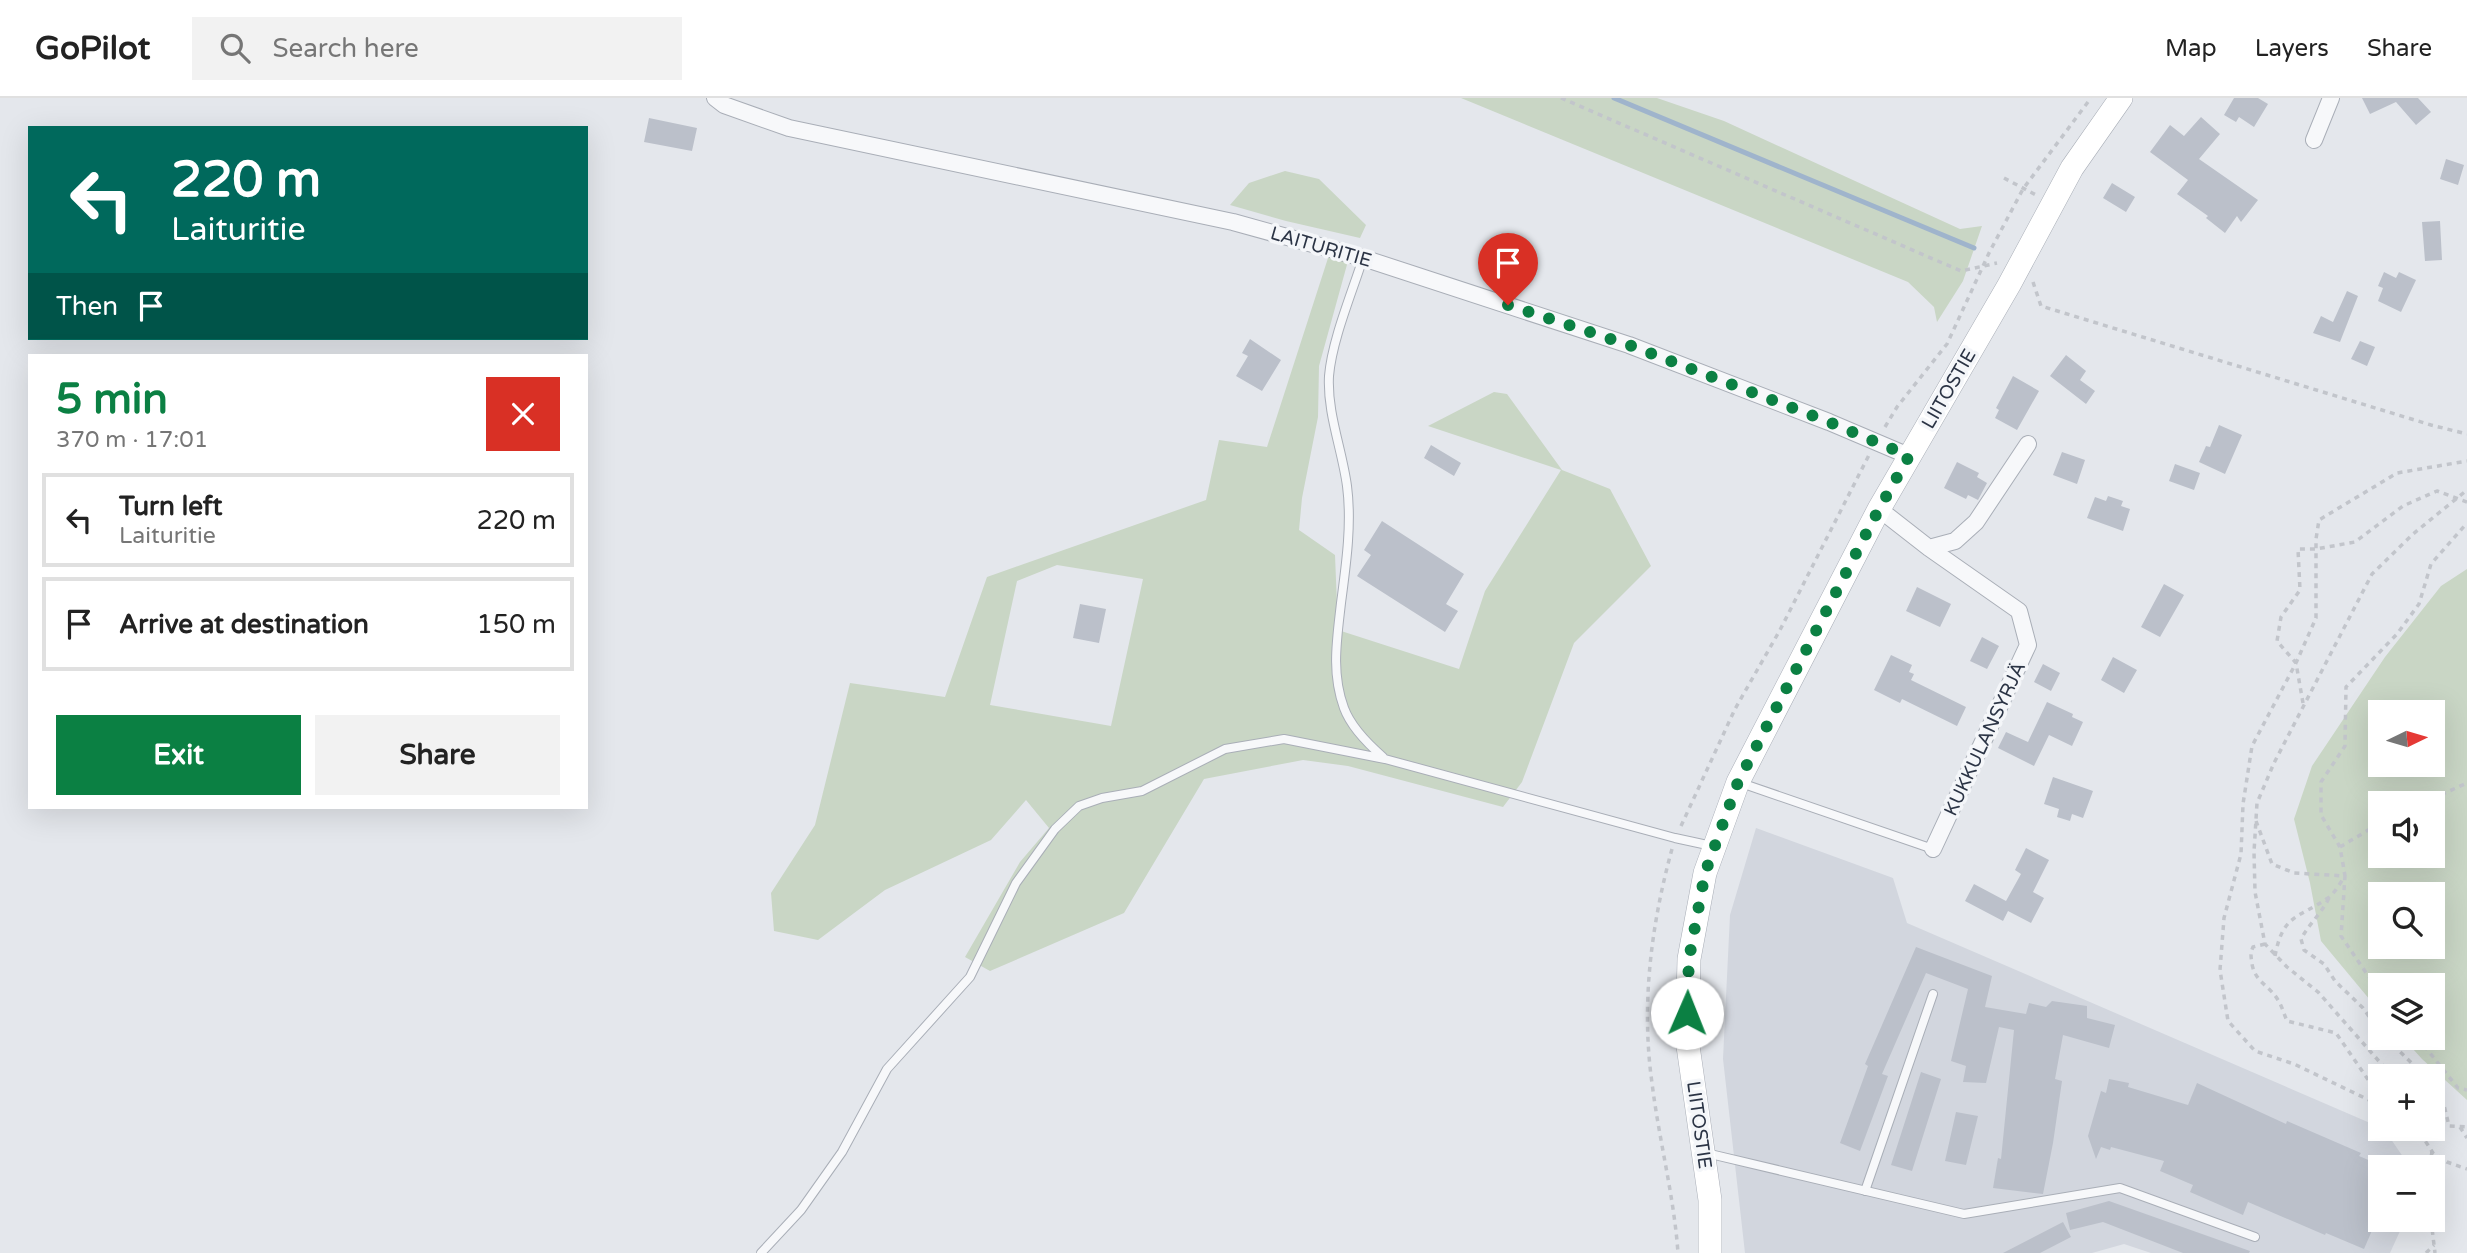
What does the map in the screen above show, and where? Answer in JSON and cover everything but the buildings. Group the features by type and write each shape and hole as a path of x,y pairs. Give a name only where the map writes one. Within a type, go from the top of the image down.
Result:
{"street":[{"name":"LAITURITIE","path":"715,98 724,106 789,128 1233,222 1363,258 1629,345 1829,422 1909,456"},
{"name":"LIITOSTIE","path":"1710,1253 1710,1200 1687,1040 1689,959 1705,873 1738,782 1879,509 2010,285 2072,169 2121,98"},
{"path":"2314,140 2331,98"},
{"path":"1929,548 1955,541 1976,522 2028,444"},
{"name":"KUKKULANSYRJÄ","path":"1879,509 2019,611 2028,645 1933,849"}],"lane":[{"path":"1363,258 1332,357 1329,378 1335,439 1347,486 1349,526 1335,674 1345,710 1366,742 1385,759"},
{"path":"761,1253 801,1210 842,1152 887,1069 970,977 1016,883 1055,829 1079,806 1102,798 1142,791 1226,749 1284,739 1385,759 1662,835 1715,846"},
{"path":"1738,782 1933,849"},
{"path":"1866,1191 1933,994"},
{"path":"1703,1152 1964,1214 2120,1188 2255,1237"}],"path":[{"path":"1561,98 1961,271 1984,266"},
{"path":"2004,177 2023,189"},
{"path":"2040,306 2467,434"},
{"path":"2368,1100 2294,1064 2255,1051 2228,1021 2220,970 2224,918 2241,855 2243,804 2252,746 2296,663 2316,618 2316,549 2319,520 2397,473 2467,461"},
{"path":"2381,1064 2318,992 2275,956 2265,944 2255,892 2257,803 2274,763 2372,574 2413,534 2467,490"},
{"path":"2304,705 2296,663 2277,641 2281,617 2300,590 2298,549 2316,549 2355,542 2403,506 2437,491 2467,502"},
{"path":"2368,975 2341,936 2345,876 2340,847 2321,815 2321,782 2345,746 2347,687 2397,634 2418,604 2431,564 2467,523"},
{"path":"2445,793 2467,783"},
{"path":"2256,819 2272,864 2294,873 2345,876"},
{"path":"2340,847 2368,830"},
{"path":"2345,876 2301,939 2304,950 2324,964 2335,981 2368,1015"},
{"path":"2275,956 2279,935 2294,917 2330,896"},
{"path":"2265,944 2253,947 2250,953 2253,972 2260,983 2271,990 2278,1000 2287,1021 2336,1033 2368,1080"},
{"path":"2398,1050 2413,1064"},
{"path":"2428,1050 2458,1088 2467,1090"},
{"path":"2445,1109 2449,1126 2467,1127"},
{"path":"2460,1127 2467,1138"},
{"path":"2425,1141 2433,1153 2447,1162 2467,1169"},
{"path":"2432,1232 2435,1253"},
{"path":"2426,1253 2434,1245"}],"shaded area":[{"path":"1756,828 1893,878 1907,923 2368,1122 2368,1141 2392,1141 2402,1155 2368,1155 2368,1232 2400,1232 2390,1253 2151,1253 2124,1244 2092,1253 1745,1253 1723,1059 1730,915"}],"green space":[{"path":"1461,98 1657,98 1724,121 1960,229 1982,226 1963,281 1937,322 1934,307 1908,282"},
{"path":"1285,171 1319,179 1366,225 1360,238 1230,205 1249,183"},
{"path":"1329,255 1348,261 1319,366 1318,417 1302,498 1299,530 1335,555 1338,630 1459,669 1485,591 1561,470 1428,426 1494,392 1507,394 1562,470 1610,489 1651,566 1574,643 1522,782 1503,807 1348,766 1303,760 1204,779 1124,913 990,971 965,957 1020,862 1049,828 1026,800 991,840 885,890 818,940 774,931 771,893 815,825 850,683 945,697 987,577 1206,500 1219,440 1267,447","holes":["1057,565 1143,579 1111,726 990,705 1017,581"]},
{"path":"2467,569 2467,1100 2445,1080 2445,1064 2427,1064 2414,1050 2445,1050 2445,973 2368,973 2368,998 2321,941 2294,819 2312,766 2385,657 2441,586"}],"waterway":[{"path":"1614,98 1974,248"}],"route":[{"path":"1508,305 1629,345 1829,422 1909,456 1738,782 1705,873 1689,959 1687,1013"}]}
